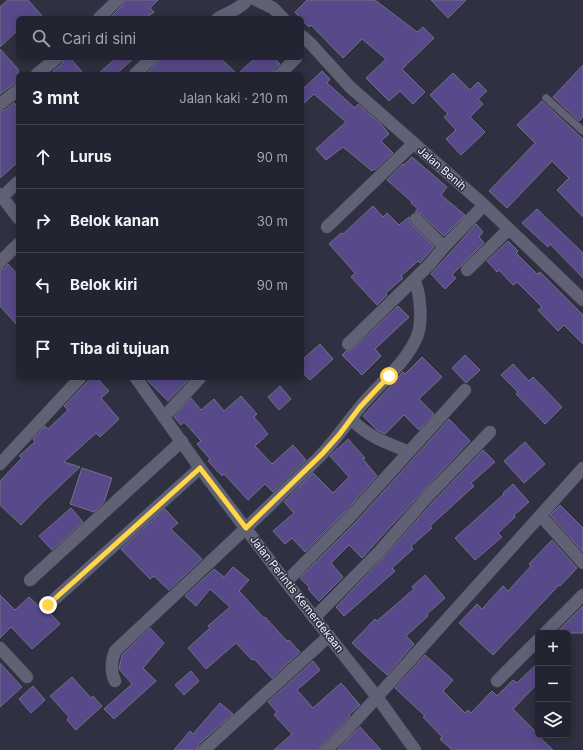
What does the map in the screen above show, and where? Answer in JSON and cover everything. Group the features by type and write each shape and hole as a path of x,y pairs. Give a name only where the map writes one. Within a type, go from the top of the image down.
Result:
{"street":[{"path":"101,16 118,0"},
{"path":"222,16 247,0"},
{"path":"256,0 273,8 281,16"},
{"name":"Jalan Benih","path":"307,40 350,87 484,205 583,300"},
{"path":"39,72 54,60"},
{"path":"137,72 150,60"},
{"path":"282,72 294,60"},
{"path":"0,104 16,92"},
{"path":"327,227 414,143"},
{"path":"16,184 1,196 16,215"},
{"path":"348,344 414,280 484,205"},
{"path":"416,219 444,247"},
{"path":"467,270 509,229"},
{"path":"0,262 16,246"},
{"path":"115,681 111,668 115,651 246,528 322,454 360,407 409,351 417,338 420,322 418,292 414,280"},
{"path":"0,464 78,380"},
{"name":"Jalan Perintis Kemerdekaan","path":"137,380 200,468 286,582 377,697 415,750"},
{"path":"164,417 198,380"},
{"path":"286,582 349,518 465,390"},
{"path":"351,419 370,435 409,452"},
{"path":"314,618 379,552 428,496 490,432"},
{"path":"30,580 182,441"},
{"path":"48,605 200,468"},
{"path":"326,750 377,697 583,468"},
{"path":"541,516 583,563"},
{"path":"548,630 583,595"},
{"path":"204,750 328,636"},
{"path":"497,680 535,643"},
{"path":"0,648 27,677"}],"lane":[{"path":"546,98 583,131"}],"building":[{"path":"8,0 28,0 42,16 16,16 16,32 0,47 0,7"},
{"path":"125,0 158,0 150,8 154,12 149,16 112,16 123,5"},
{"path":"307,0 375,0 417,32 423,27 434,38 402,69 425,92 413,104 400,91 389,101 366,78 386,59 362,39 343,58 311,25 309,27 304,22 304,16 298,16 295,12"},
{"path":"431,0 466,0 448,18"},
{"path":"0,49 18,69 18,72 16,72 16,82 0,94"},
{"path":"63,60 72,60 82,72 54,72 62,64"},
{"path":"114,60 132,60 118,72 100,72"},
{"path":"158,60 222,60 235,72 148,72"},
{"path":"253,60 276,60 280,64 274,69 273,72 240,72"},
{"path":"583,65 583,117 579,121 553,97"},
{"path":"322,71 330,79 327,83 355,108 358,104 381,124 389,134 381,141 393,153 372,171 343,147 326,160 316,149 346,122 314,94 304,103 304,88"},
{"path":"453,73 470,90 478,82 487,91 478,99 483,104 470,117 485,132 461,155 446,139 456,130 444,117 448,114 430,95"},
{"path":"542,101 583,139 583,217 557,190 569,178 552,161 507,208 489,191 535,143 517,125"},
{"path":"14,103 16,105 16,164 0,178 0,111 5,110"},
{"path":"412,157 447,187 441,195 465,215 444,236 421,214 415,212 418,209 411,203 412,202 387,180"},
{"path":"373,206 383,217 387,213 399,225 409,217 411,224 434,247 420,263 418,261 401,276 403,278 386,293 387,295 377,305 351,277 355,273 329,244 341,233 343,234"},
{"path":"537,209 583,253 583,278 550,244 548,247 522,223"},
{"path":"476,224 483,232 479,237 484,243 452,275 456,278 445,289 431,274"},
{"path":"508,241 518,251 516,253 537,274 540,272 583,315 583,344 564,325 558,331 538,310 542,307 517,282 513,285 499,270 497,272 487,261"},
{"path":"8,264 16,273 16,324 0,306 0,269 5,268"},
{"path":"398,306 409,317 375,349 381,356 362,375 342,355 346,351 353,349"},
{"path":"320,344 333,359 310,380 304,374 304,358"},
{"path":"465,355 480,370 466,383 452,368"},
{"path":"422,357 442,377 419,399 434,414 419,430 404,415 385,434 377,430 363,416 403,372 405,374"},
{"path":"513,364 529,381 533,377 562,407 545,424 516,394 518,392 501,375"},
{"path":"89,380 99,380 109,391 101,398 119,419 100,437 96,433 64,462 80,467 21,525 0,505 0,481 22,458 19,456 35,442 33,439 45,426 48,429 68,410 64,406"},
{"path":"147,380 188,380 168,401"},
{"path":"280,386 291,399 279,410 268,397"},
{"path":"241,396 257,414 254,417 268,434 255,446 272,464 293,445 306,460 273,492 265,484 248,500 224,474 222,476 208,461 210,459 197,444 201,441 184,422 181,425 174,417 191,398 201,410 214,399 224,411"},
{"path":"449,419 470,441 362,558 349,545 331,563 343,577 319,601 308,589 310,588 300,578 355,523"},
{"path":"348,439 365,458 363,459 377,476 344,513 305,552 292,538 285,544 273,531 294,513 284,502 313,473 333,493 349,477 330,456"},
{"path":"525,442 545,464 524,483 504,461"},
{"path":"483,450 495,462 471,483 474,486 430,526 432,528 411,546 413,549 392,568 395,571 344,616 336,607"},
{"path":"82,468 112,478 104,502 94,512 70,504"},
{"path":"513,484 529,502 514,515 515,517 498,533 502,537 475,560 455,538"},
{"path":"560,505 583,528 583,552 550,515"},
{"path":"71,508 83,522 52,550 39,536"},
{"path":"165,509 178,523 171,529 202,559 169,590 154,576 150,579 121,549"},
{"path":"552,540 577,568 493,655 459,623 477,604 482,609 503,586 508,591 531,566 529,564"},
{"path":"233,567 249,580 239,591 287,641 289,640 300,652 272,678 236,643 206,669 188,648 210,628 208,626 230,607 210,589 196,606 185,596 214,569 224,577"},
{"path":"425,575 445,598 406,636 414,644 387,675 352,643 375,619 377,621 414,589 412,587"},
{"path":"0,595 15,610 29,597 45,612 49,612 60,624 32,649 11,627 0,638"},
{"path":"583,606 583,633 571,633 571,630 559,630"},
{"path":"150,628 164,643 143,668 156,681 114,719 104,709 132,684 119,669 122,655"},
{"path":"425,655 453,680 443,691 465,713 468,710 471,713 492,691 497,696 513,680 517,683 535,666 535,686 513,709 535,731 535,738 540,738 553,750 452,750 440,739 442,737 423,717 425,716 395,688"},
{"path":"313,661 320,670 297,690 313,708 341,683 360,705 321,745 319,750 274,750 292,734 274,715 277,712 268,702"},
{"path":"0,663 22,687 0,707"},
{"path":"191,671 199,681 184,695 175,685"},
{"path":"72,677 91,698 93,696 102,706 76,730 67,720 69,717 50,696"},
{"path":"33,686 45,700 31,713 19,699"},
{"path":"220,703 233,714 199,744 197,750 174,750 190,731 193,734"},
{"path":"360,727 381,750 337,750"}],"route":[{"path":"48,605 200,468 246,528 322,454 339,435 360,407 389,376"}]}
